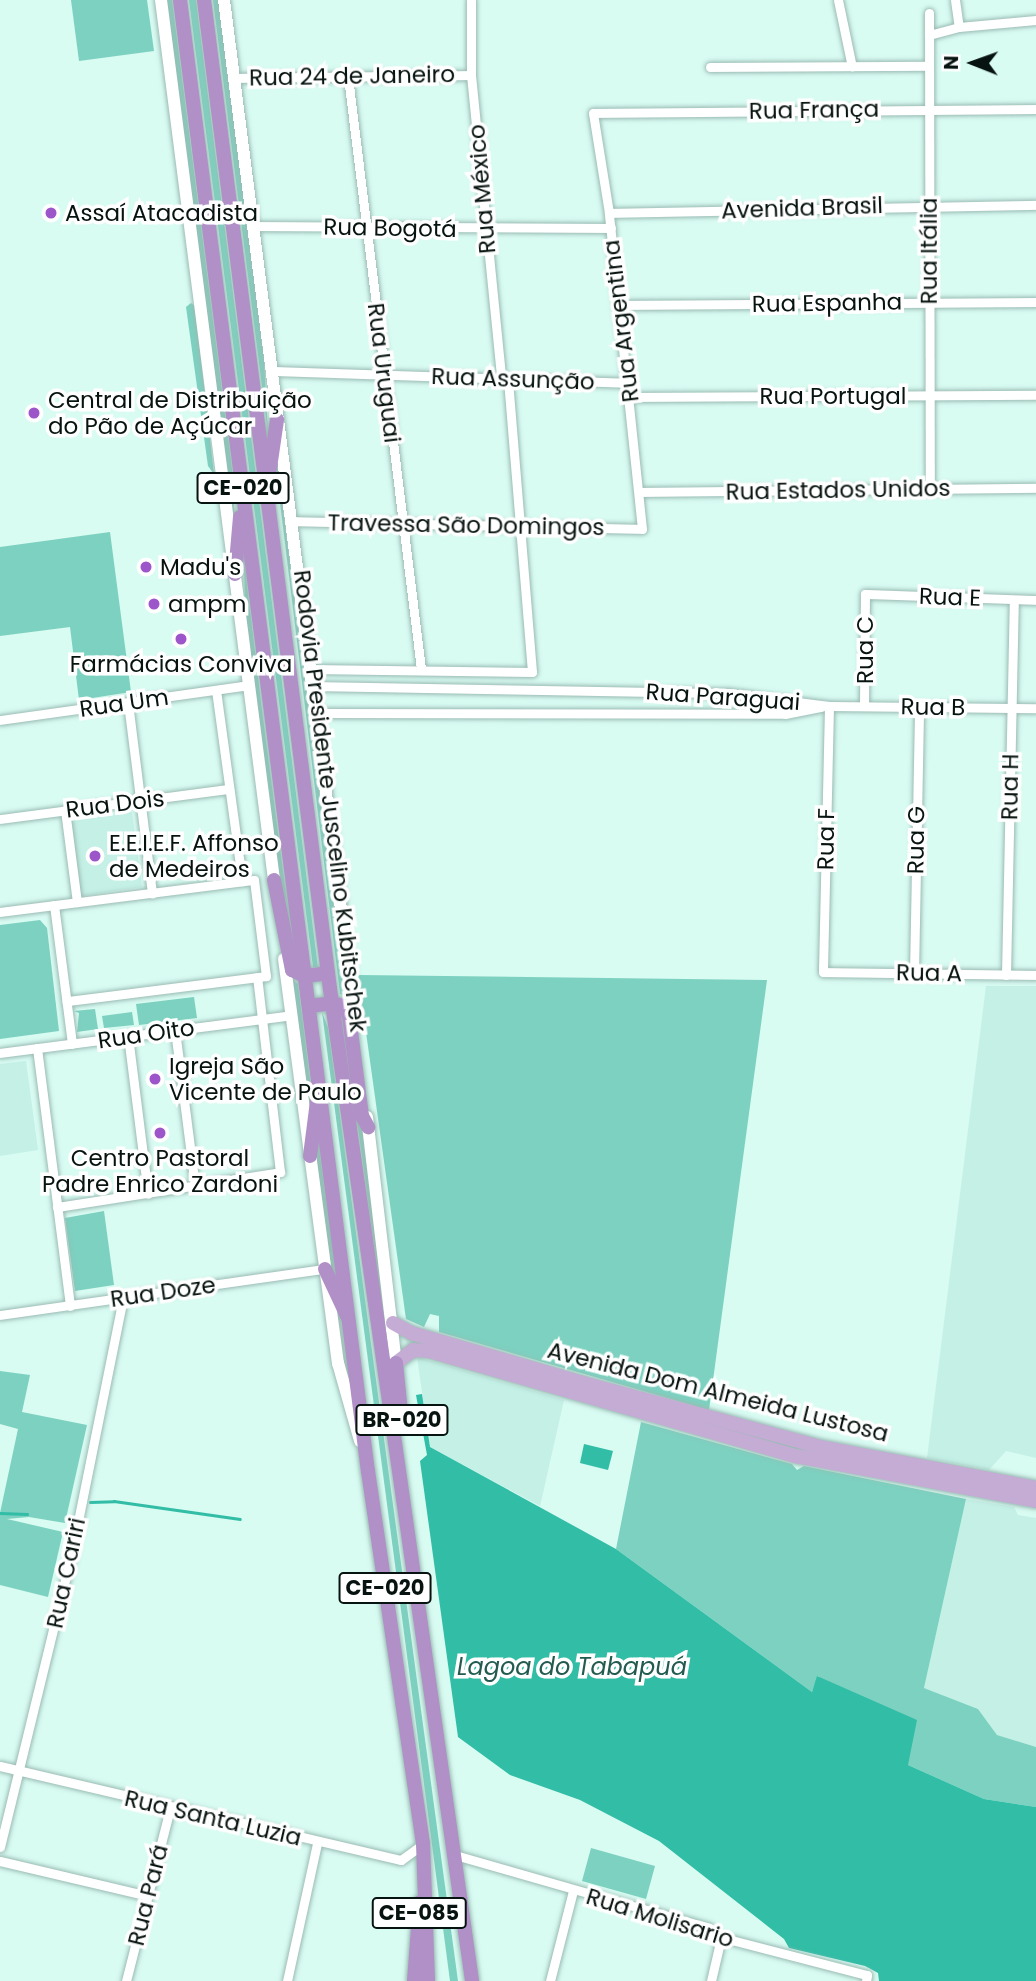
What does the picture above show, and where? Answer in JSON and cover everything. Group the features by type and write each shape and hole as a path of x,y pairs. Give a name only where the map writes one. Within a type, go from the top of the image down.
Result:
{"highway":[{"name":"Rodovia Presidente Juscelino Kubitschek","path":"180,0 309,1006 354,1330 368,1471 423,1844 428,1981"},
{"name":"Rodovia Presidente Juscelino Kubitschek","path":"204,0 332,1003 381,1355 403,1477 472,1981"},
{"path":"268,498 277,420"},
{"path":"235,574 243,491"},
{"path":"274,880 291,968 306,976 328,973"},
{"path":"309,1006 332,1003 343,1006 349,1016 362,1116 368,1127"},
{"path":"310,1156 319,1082"},
{"path":"326,1269 354,1330"},
{"name":"BR-020","path":"396,1363 405,1450 403,1477"},
{"name":"CE-085","path":"414,1981 423,1844"}],"main road":[{"path":"162,0 248,685 338,1363 368,1471"},
{"name":"BR-020","path":"224,0 396,1363"},
{"name":"Avenida Dom Almeida Lustosa","path":"393,1323 430,1345 796,1456 1006,1490 1036,1501"},
{"path":"396,1363 412,1350 430,1345"},
{"name":"Avenida Dom Almeida Lustosa","path":"1006,1490 1036,1488"}],"street":[{"name":"Rua México","path":"421,669 532,672 521,527 485,229 471,75 471,0"},
{"path":"838,0 852,67"},
{"path":"956,0 959,27"},
{"name":"Rua Itália","path":"929,13 929,488"},
{"path":"929,35 959,27 1036,20"},
{"path":"710,67 929,66"},
{"name":"Rua 24 de Janeiro","path":"234,78 471,75"},
{"name":"Rua Uruguai","path":"348,77 421,669"},
{"name":"Rua França","path":"593,113 1036,109"},
{"name":"Rua Argentina","path":"593,113 611,228 642,529"},
{"name":"Avenida Brasil","path":"609,213 1036,205"},
{"name":"Rua Bogotá","path":"252,226 611,228"},
{"name":"Rua Espanha","path":"619,306 1036,302"},
{"name":"Rua Assunção","path":"271,371 629,383"},
{"name":"Rua Portugal","path":"630,397 1036,395"},
{"name":"Rua Estados Unidos","path":"640,492 1036,488"},
{"name":"Travessa São Domingos","path":"290,521 642,529"},
{"name":"Rua E","path":"865,594 1036,600"},
{"name":"Rua C","path":"864,705 865,594"},
{"name":"Rua H","path":"1006,975 1014,600"},
{"path":"309,669 421,669"},
{"name":"Rua Um","path":"0,720 248,685"},
{"name":"Rua Paraguai","path":"311,686 728,693 829,706"},
{"path":"216,690 242,881"},
{"path":"128,703 152,893"},
{"name":"Rua B","path":"829,706 1036,708"},
{"name":"Rua Paraguai","path":"314,713 774,714 829,706"},
{"name":"Rua F","path":"823,972 829,706"},
{"name":"Rua G","path":"914,973 919,707"},
{"name":"Rua Dois","path":"0,818 229,789"},
{"path":"65,810 77,902"},
{"path":"0,912 254,880 266,976 257,977 282,1167 278,1174 57,1207"},
{"path":"54,905 72,1044"},
{"name":"Rua A","path":"823,972 1036,975"},
{"name":"Rua Oito","path":"66,1001 257,977"},
{"name":"Rua Oito","path":"0,1053 291,1015"},
{"path":"175,1030 195,1187"},
{"path":"128,1036 148,1194"},
{"path":"37,1048 70,1306"},
{"name":"Rua Doze","path":"0,1315 326,1269"},
{"name":"Rua Cariri","path":"0,1847 21,1771 123,1298"},
{"name":"Rua Santa Luzia","path":"0,1766 170,1809 401,1860 423,1844"},
{"name":"Rua Pará","path":"126,1981 170,1809"},
{"path":"287,1981 317,1843"},
{"name":"Rua Molisario","path":"455,1855 709,1928 716,1936 867,1978"},
{"path":"0,1861 148,1896"},
{"path":"550,1981 573,1891"},
{"path":"711,1981 719,1945 716,1936"}],"shaded area":[{"path":"71,0 147,0 154,51 79,61"},
{"path":"166,0 172,0 233,476 234,519"},
{"path":"189,0 196,0 318,968 313,967"},
{"path":"213,0 219,0 264,359 268,434"},
{"path":"191,303 195,306 214,474 208,466 186,307"},
{"path":"275,461 277,462 345,996 340,994"},
{"path":"110,532 131,692 79,700 70,627 0,636 0,547"},
{"path":"244,559 295,963 286,901 281,894 245,608"},
{"name":"E.E.I.E.F. Affonso de Medeiros","path":"132,812 142,887 80,896 71,821"},
{"path":"40,920 47,928 59,1031 0,1039 0,925"},
{"path":"358,975 767,980 709,1410 439,1332 439,1316 430,1314 424,1327 406,1319"},
{"path":"292,980 298,984 313,1103 311,1118"},
{"path":"986,986 1036,986 1036,1458 1006,1451 989,1470 927,1458"},
{"path":"194,997 197,1018 139,1025 136,1004"},
{"path":"95,1009 98,1029 77,1032 79,1013 74,1011"},
{"path":"132,1012 134,1025 104,1028 102,1016"},
{"path":"322,1012 328,1028 458,1981 450,1981"},
{"path":"343,1018 365,1144 384,1309 381,1296"},
{"path":"26,1061 38,1150 0,1156 0,1064"},
{"path":"317,1134 338,1283 332,1272 315,1151"},
{"path":"104,1211 114,1285 75,1291 65,1218"},
{"path":"417,1357 564,1400 540,1506 430,1447"},
{"path":"0,1371 30,1375 22,1412 87,1425 65,1523 29,1517 7,1519 63,1532 48,1597 0,1585 0,1513 18,1429 0,1424"},
{"path":"641,1422 792,1464 797,1470 804,1466 966,1499 924,1688 978,1709 997,1735 1036,1747 1036,1807 984,1799 908,1765 818,1676 812,1692 616,1549"},
{"path":"966,1499 1014,1507 1018,1515 1036,1518 1036,1747 997,1735 978,1709 924,1688"},
{"path":"591,1848 655,1866 646,1899 582,1881"}],"water":[{"name":"Lagoa do Tabapuá","path":"422,1394 430,1447 616,1549 812,1692 817,1676 917,1720 908,1765 984,1799 1036,1807 1036,1981 879,1981 878,1973 865,1966 789,1948 784,1939 659,1841 580,1800 510,1775 458,1737 420,1461 427,1455 416,1395"},
{"path":"584,1444 613,1451 608,1470 580,1463"}],"waterway":[{"path":"90,1502 114,1501 240,1519"},
{"path":"0,1513 27,1514"}],"place":[{"name":"Assaí Atacadista","path":"51,213"},
{"name":"Central de Distribuição do Pão de Açúcar","path":"34,413"},
{"name":"Madu's","path":"146,567"},
{"name":"ampm","path":"154,604"},
{"name":"Farmácias Conviva","path":"181,639"},
{"name":"E.E.I.E.F. Affonso de Medeiros","path":"95,856"},
{"name":"Igreja São Vicente de Paulo","path":"155,1079"},
{"name":"Centro Pastoral Padre Enrico Zardoni","path":"160,1133"}]}
